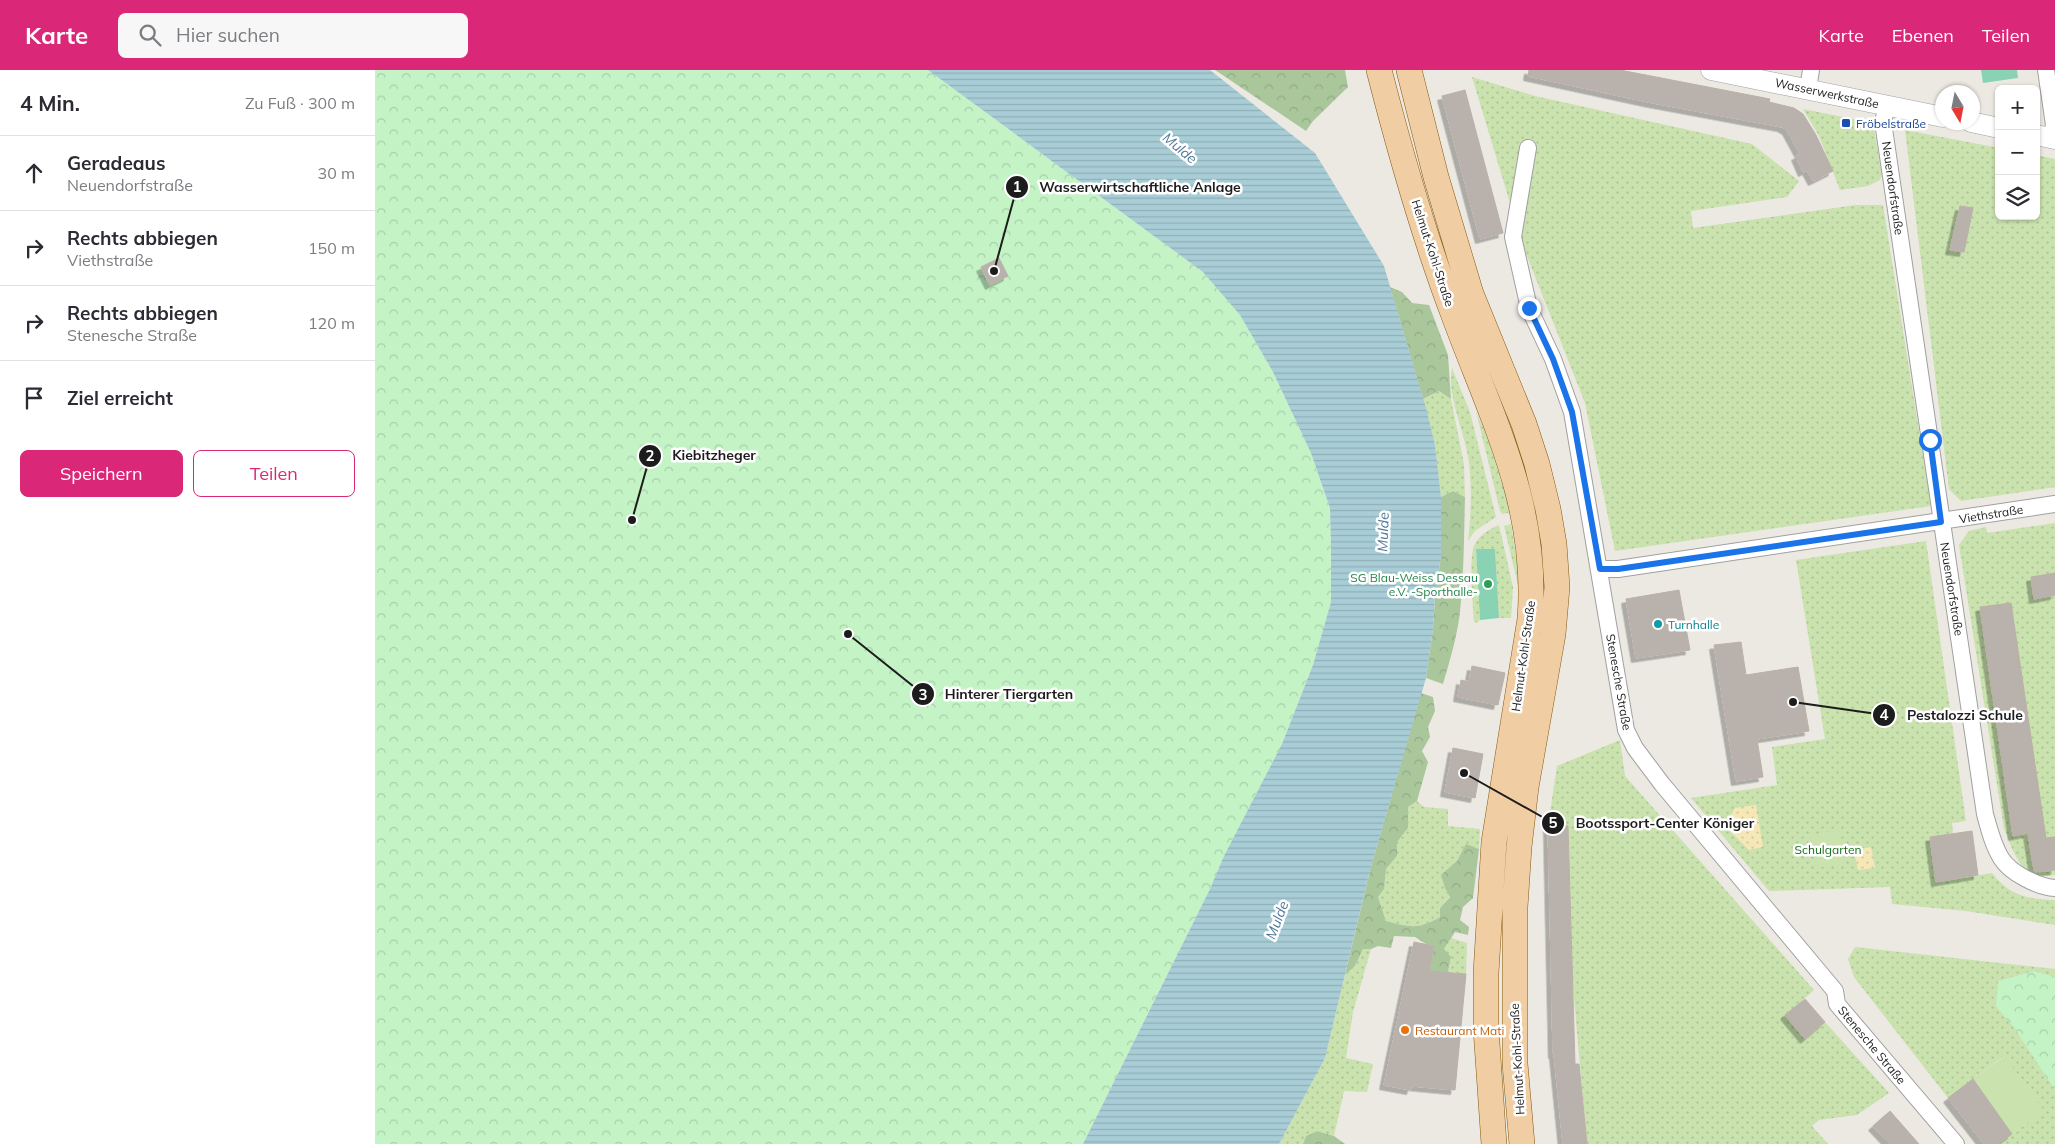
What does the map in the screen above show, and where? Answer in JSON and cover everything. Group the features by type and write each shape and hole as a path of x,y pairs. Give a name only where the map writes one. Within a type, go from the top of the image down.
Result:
{"main road":[{"name":"Helmut-Kohl-Straße","path":"1379,70 1407,175 1453,314 1504,442 1518,487 1528,536 1532,596 1530,618 1494,842 1486,973 1485,1029 1494,1144"},
{"name":"Helmut-Kohl-Straße","path":"1409,70 1436,177 1469,285 1537,464 1554,544 1557,587 1553,634 1526,787 1519,846 1515,907 1515,1064 1522,1144"}],"street":[{"name":"Wasserwerkstraße","path":"1711,70 1810,80 1887,106 1935,115"},
{"path":"2047,70 2054,125 2047,138"},
{"name":"Neuendorfstraße","path":"1887,106 1883,122 1985,814 1992,839 2002,860 2026,880 2055,888"},
{"path":"1980,124 1995,127"},
{"name":"Stenesche Straße","path":"1528,148 1513,237 1529,308 1553,359 1572,412 1626,730 1635,748 1662,784 1674,796 1835,991 1837,1004 1956,1144"},
{"name":"Viethstraße","path":"1600,569 1618,569 2055,504"}],"green space":[{"path":"375,70 928,70 1203,272 1240,315 1273,372 1311,453 1330,508 1331,602 1313,665 1282,744 1224,856 1210,889 1083,1144 375,1144"},
{"path":"1215,70 1345,70 1348,87 1313,121 1306,131"},
{"path":"1981,70 2017,70 2018,78 1983,83"},
{"path":"1472,77 1535,96 1752,144 1799,181 1787,197 1691,211 1693,228 1856,205 1883,205 1931,506 1615,551 1585,403 1523,246"},
{"path":"1803,109 1873,123 1882,174 1880,180 1868,186 1840,190 1819,136"},
{"path":"1905,130 1995,147 1995,220 2040,220 2040,156 2055,159 2055,487 1961,501 1949,489"},
{"path":"1390,287 1402,292 1412,303 1429,305 1448,355 1451,399 1439,391 1423,399"},
{"path":"1452,368 1470,412 1496,517 1475,531 1468,541 1471,502 1470,473 1467,452 1454,403 1451,379"},
{"path":"1439,391 1451,399 1464,464 1465,497 1453,491 1441,497 1435,445 1423,399"},
{"path":"1476,411 1490,444 1510,509 1508,513 1502,514 1500,511"},
{"path":"1453,491 1465,497 1463,569 1459,621 1443,684 1426,678 1441,556 1441,497"},
{"path":"2055,523 2055,875 2039,877 2024,869 2012,849 2004,829 1959,545 1969,531 1986,527 1987,533"},
{"path":"1511,524 1518,569 1518,585 1504,526"},
{"path":"1499,525 1513,587 1511,618 1499,618 1495,549 1476,549 1480,620 1476,623 1474,622 1471,582 1473,550 1482,535"},
{"path":"1926,541 1966,821 1952,823 1953,834 1930,838 1936,882 1992,873 2005,887 2020,895 2036,899 2055,900 2055,925 1966,911 1892,904 1890,887 1769,891 1691,798 1777,785 1772,747 1825,739 1796,560"},
{"name":"SG Blau-Weiss Dessau e.V. -Sporthalle-","path":"1476,549 1495,549 1499,618 1480,620"},
{"path":"1421,693 1433,697 1435,711 1428,727 1430,737 1422,751 1428,762 1417,801 1408,807 1408,828 1397,842 1397,856 1386,869 1384,889 1378,897 1386,921 1414,926 1426,924 1440,917 1440,908 1450,897 1441,875 1457,861 1466,844 1479,849 1473,898 1463,907 1460,920 1469,927 1468,935 1455,932 1444,949 1451,957 1448,972 1429,972 1434,946 1426,944 1415,937 1394,936 1391,948 1378,946 1371,949 1363,949 1355,966 1345,975 1370,870"},
{"path":"1620,740 1625,776 1814,990 1786,1015 1825,1022 1889,1093 1857,1115 1819,1120 1812,1126 1828,1144 1587,1144 1572,976 1568,826 1548,826 1557,766"},
{"path":"1417,801 1424,807 1448,809 1448,826 1480,829 1479,849 1466,845 1457,861 1442,875 1445,888 1450,896 1440,908 1440,917 1426,924 1414,926 1386,921 1378,897 1384,889 1386,869 1397,856 1397,842 1408,828 1408,807"},
{"name":"Schulgarten","path":"1839,830 1844,863 1816,868 1811,835"},
{"path":"1451,938 1467,943 1466,974 1448,972 1451,957 1444,950"},
{"path":"1855,947 2055,969 2055,1144 1998,1144 2044,1111 2004,1056 1948,1098 1854,977 1848,959"},
{"path":"1363,949 1371,949 1353,1012 1346,1058 1373,1064 1367,1092 1344,1091 1334,1136 1317,1131 1306,1136 1303,1144 1279,1144 1325,1058 1345,975 1355,966"},
{"path":"2034,971 2055,977 2055,1090 2015,1029 1996,1006 1998,981"},
{"path":"2005,1056 2044,1111 2012,1134 1973,1079"},
{"path":"1317,1131 1334,1136 1345,1144 1303,1144 1306,1136"}],"sand":[{"path":"1756,805 1763,847 1749,850 1725,826 1735,808"},
{"path":"1871,847 1875,868 1858,870 1854,850"}],"water":[{"name":"Mulde","path":"928,70 1210,70 1315,153 1384,266 1435,445 1441,497 1441,556 1433,629 1426,678 1370,870 1325,1058 1279,1144 1083,1144 1210,889 1224,856 1282,744 1313,665 1331,602 1330,508 1311,453 1273,372 1240,315 1203,272"}],"building":[{"path":"1529,70 1620,70 1770,99 1769,102 1794,108 1803,114 1816,135 1833,171 1813,181 1807,170 1803,172 1796,156 1800,154 1787,130 1782,127 1648,102 1528,76"},
{"path":"1465,90 1503,233 1480,239 1442,96"},
{"path":"1960,206 1973,208 1964,252 1950,250"},
{"path":"999,258 1008,276 990,285 981,267"},
{"path":"2055,573 2055,595 2034,599 2031,577"},
{"name":"Turnhalle","path":"1679,590 1690,650 1636,658 1626,599"},
{"path":"2011,603 2046,838 2055,837 2055,870 2034,871 2028,833 2013,836 1980,607"},
{"path":"1741,642 1746,675 1798,667 1809,731 1757,739 1763,777 1736,781 1714,645"},
{"path":"1472,666 1505,673 1498,705 1458,697 1461,680 1469,682"},
{"path":"1453,748 1483,754 1475,798 1445,792"},
{"path":"1548,826 1568,826 1575,1064 1579,1064 1587,1144 1563,1144 1553,1054"},
{"path":"1972,831 1978,875 1936,882 1930,837"},
{"path":"1414,942 1434,946 1429,971 1466,974 1455,1090 1412,1086 1411,1090 1384,1085"},
{"path":"1805,999 1825,1022 1805,1039 1785,1015"},
{"path":"1973,1079 2012,1134 1998,1144 1984,1144 1948,1098"},
{"path":"1890,1111 1919,1144 1890,1144 1873,1126"}],"place":[{"name":"Fröbelstraße","path":"1846,123"},
{"name":"Wasserwirtschaftliche Anlage","path":"994,271"},
{"name":"Kiebitzheger","path":"632,520"},
{"name":"SG Blau-Weiss Dessau e.V. -Sporthalle-","path":"1488,584"},
{"name":"Turnhalle","path":"1658,624"},
{"name":"Hinterer Tiergarten","path":"848,634"},
{"name":"Pestalozzi Schule","path":"1793,702"},
{"name":"Bootssport-Center Königer","path":"1464,773"},
{"name":"Restaurant Mati","path":"1405,1030"}],"route":[{"path":"1529,308 1553,359 1572,412 1600,569 1618,569 1941,522 1930,440"}]}
